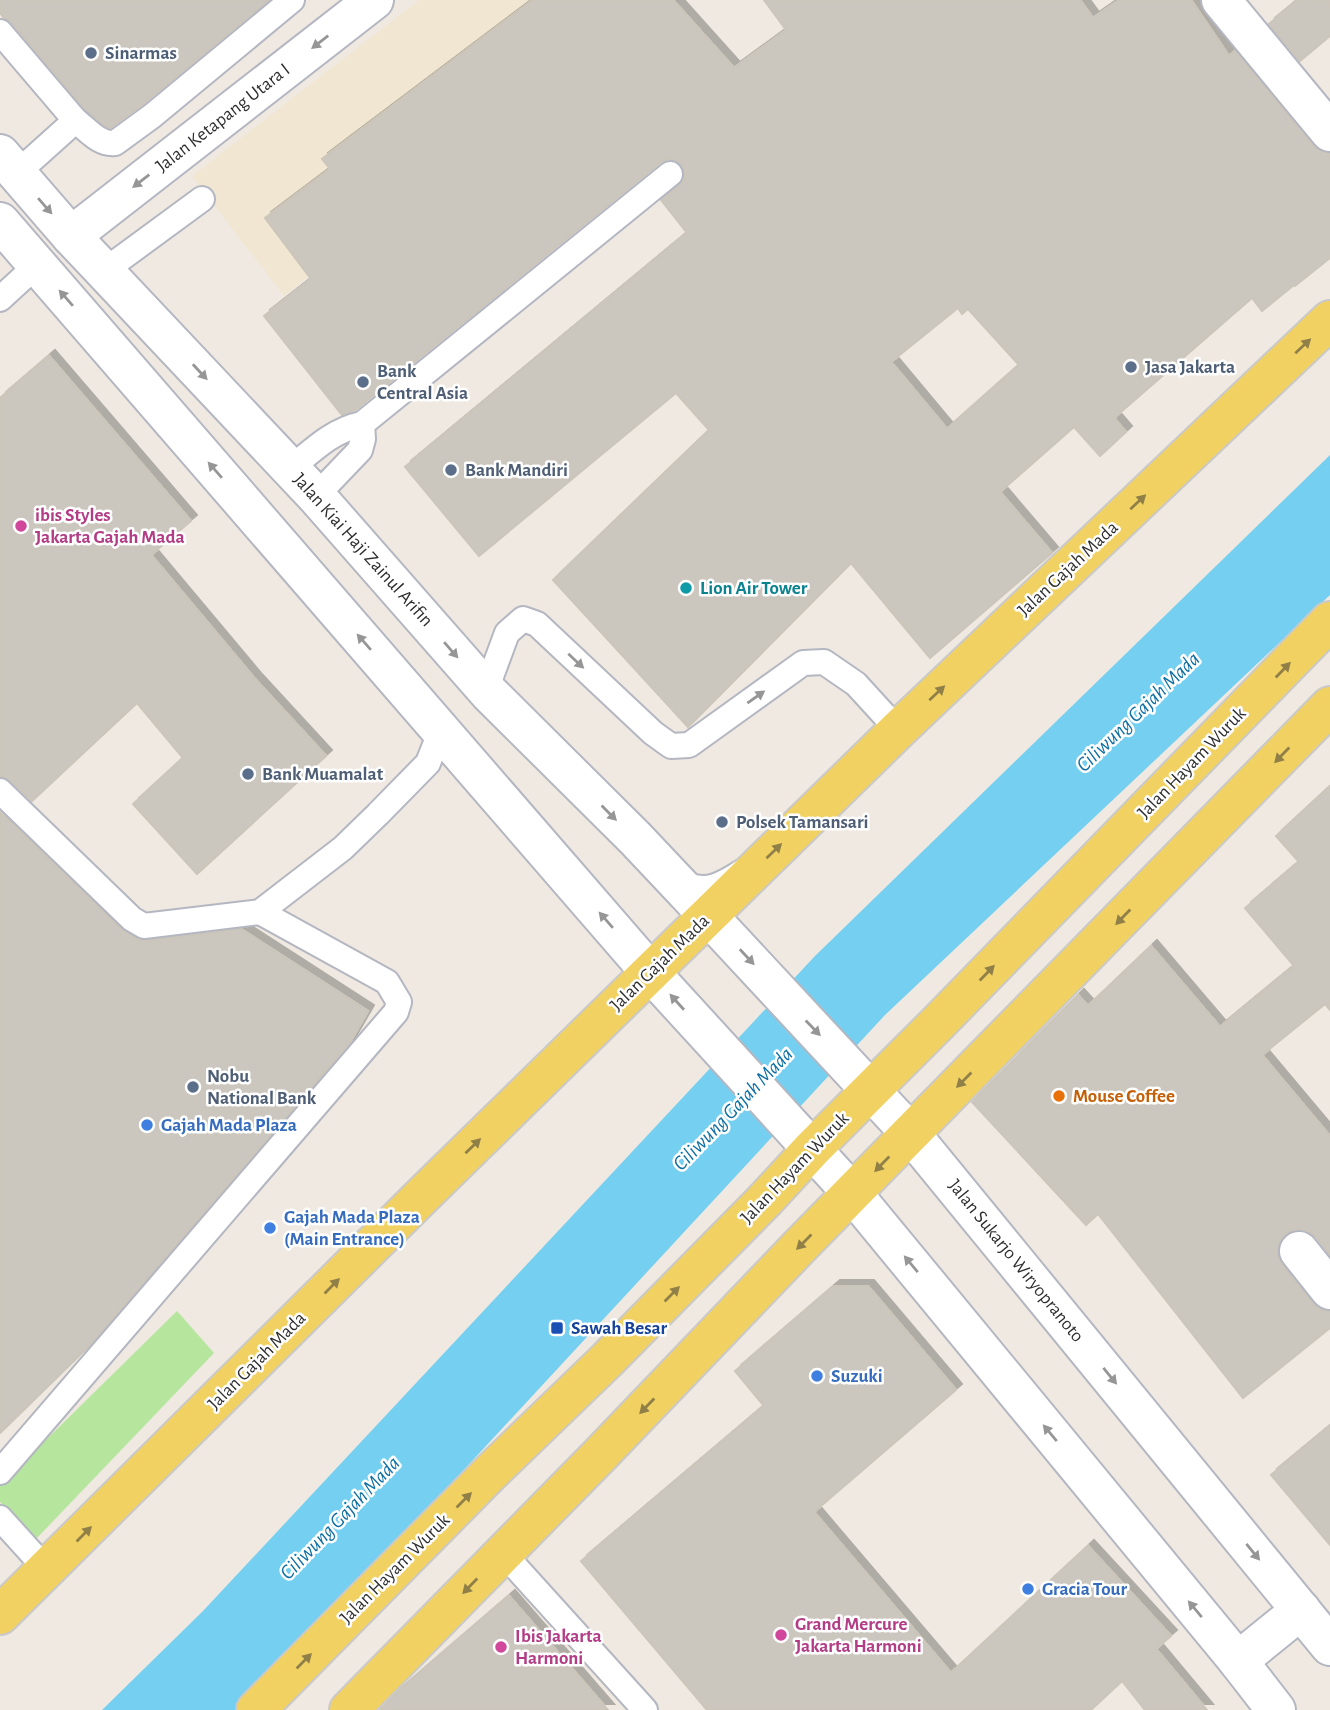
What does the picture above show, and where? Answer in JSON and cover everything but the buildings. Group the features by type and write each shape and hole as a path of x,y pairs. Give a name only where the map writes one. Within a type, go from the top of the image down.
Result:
{"main road":[{"name":"Jalan Ketapang Utara I","path":"71,236 374,0"},
{"path":"1221,0 1330,132"},
{"name":"Jalan Kiai Haji Zainul Arifin","path":"8,164 71,236 316,496 486,690 635,838 697,904"},
{"path":"0,222 650,972 853,1194 1276,1710"},
{"name":"Jalan Gajah Mada","path":"0,1615 650,972 697,904 747,877 1330,320"},
{"name":"Jalan Hayam Wuruk","path":"256,1710 764,1201 803,1139 861,1079 1330,621"},
{"path":"441,730 486,690"},
{"path":"350,1710 1330,706"},
{"name":"Jalan Sukarjo Wiryopranoto","path":"697,904 911,1134 1330,1646"},
{"path":"1299,1251 1330,1290"},
{"path":"1238,1661 1300,1610"}],"lane":[{"path":"0,33 75,120 100,141 108,144 115,143 152,116 292,0"},
{"path":"8,164 66,129 75,120"},
{"path":"290,469 332,435 362,424 670,174"},
{"path":"104,271 202,200"},
{"path":"0,299 37,265"},
{"path":"316,496 360,450 363,439 362,424"},
{"path":"486,690 507,633 523,619 537,624 653,733 671,746 689,745 803,663 824,663 856,684 898,730"},
{"path":"0,791 132,919 144,926 260,912 343,848 378,814 428,763 441,730"},
{"path":"0,1472 396,1012 399,1002 387,982 260,912"},
{"path":"0,1518 47,1570"},
{"path":"503,1553 645,1710"}],"shaded area":[{"path":"419,0 645,0 284,296 192,176"}],"green space":[{"path":"177,1311 214,1353 36,1539 0,1502 0,1485"}],"water":[{"name":"Ciliwung Gajah Mada","path":"1330,455 1330,595 885,1015 274,1675 238,1710 102,1710 203,1611 815,956"}],"place":[{"name":"Sinarmas","path":"91,53"},
{"name":"Jasa Jakarta","path":"1131,367"},
{"name":"Bank Central Asia","path":"363,382"},
{"name":"Bank Mandiri","path":"451,470"},
{"name":"ibis Styles Jakarta Gajah Mada","path":"21,526"},
{"name":"Lion Air Tower","path":"686,588"},
{"name":"Bank Muamalat","path":"248,774"},
{"name":"Polsek Tamansari","path":"722,822"},
{"name":"Nobu National Bank","path":"193,1087"},
{"name":"Mouse Coffee","path":"1059,1096"},
{"name":"Gajah Mada Plaza","path":"147,1125"},
{"name":"Gajah Mada Plaza (Main Entrance)","path":"270,1228"},
{"name":"Sawah Besar","path":"557,1328"},
{"name":"Suzuki","path":"817,1376"},
{"name":"Gracia Tour","path":"1028,1589"},
{"name":"Grand Mercure Jakarta Harmoni","path":"781,1635"},
{"name":"Ibis Jakarta Harmoni","path":"501,1647"}]}
